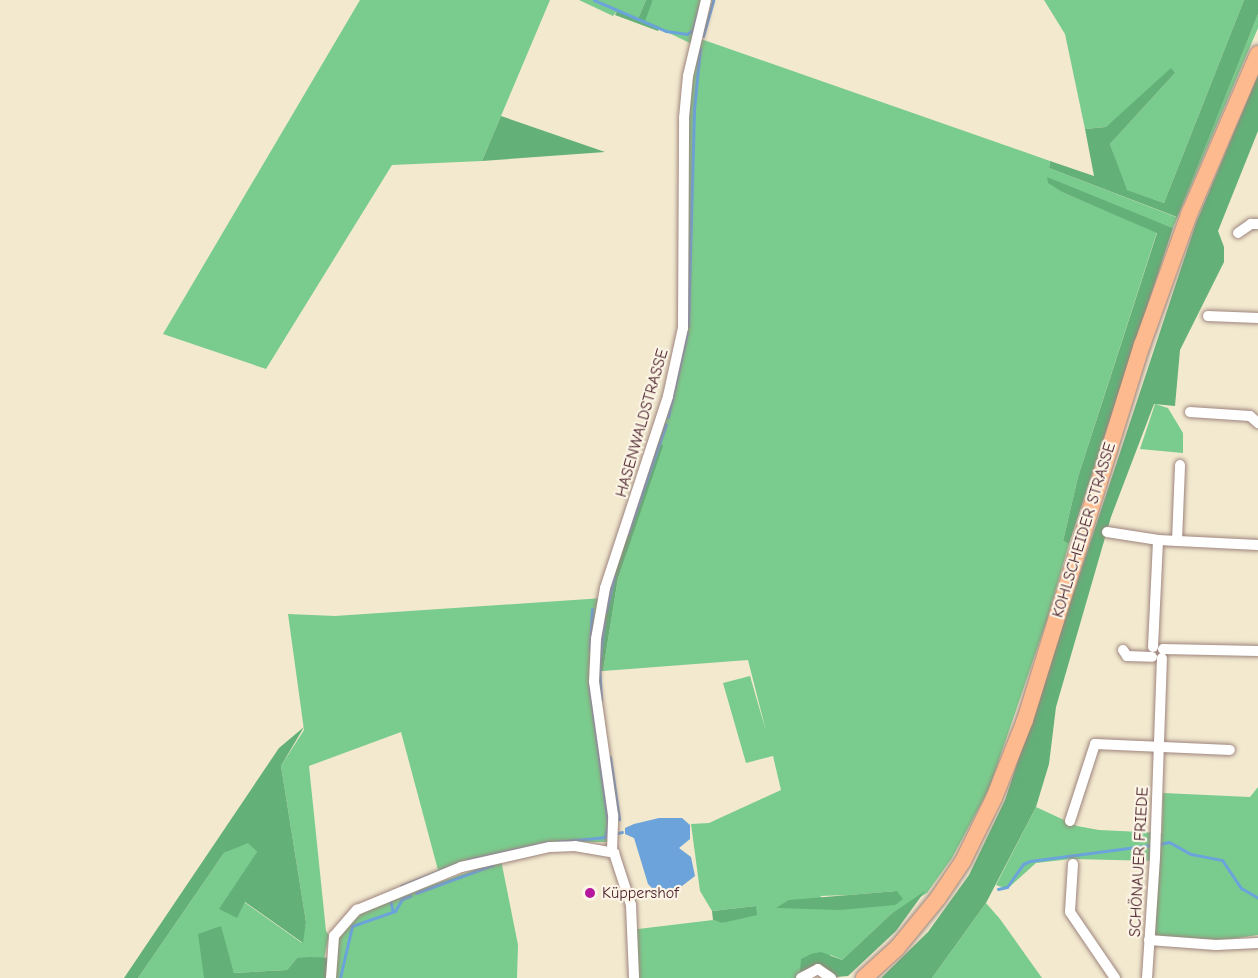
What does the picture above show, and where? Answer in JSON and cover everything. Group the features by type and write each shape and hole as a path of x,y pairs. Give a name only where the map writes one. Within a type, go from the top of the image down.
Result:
{"main road":[{"name":"KOHLSCHEIDER STRASSE","path":"864,978 876,972 938,898 963,861 994,798 1025,720 1146,334 1190,212 1258,54"}],"street":[{"name":"HASENWALDSTRASSE","path":"634,978 631,905 612,851 612,815 594,682 596,639 605,588 668,396 683,328 684,118 695,39 706,0"},
{"path":"1238,233 1251,224 1258,224"},
{"path":"1208,316 1258,318"},
{"path":"1197,416 1250,416 1258,423"},
{"path":"1177,541 1180,465"},
{"path":"1107,532 1158,540 1258,545"},
{"name":"SCHÖNAUER FRIEDE","path":"1147,978 1160,748 1157,653 1158,540"},
{"path":"1123,650 1127,656 1157,653 1258,651"},
{"path":"1070,821 1095,744 1230,750"},
{"path":"331,978 334,936 348,917 368,904 461,867 522,852 575,846 612,851"},
{"path":"1073,864 1070,912 1115,978"},
{"path":"1149,940 1216,945 1258,943"},
{"path":"801,978 818,969 831,978"}],"green space":[{"path":"360,0 550,0 482,161 392,165 266,369 163,334"},
{"path":"579,0 646,0 638,19 617,11 613,16"},
{"path":"646,0 653,0 645,21 660,27 658,31 615,15 617,11 638,19"},
{"path":"653,0 712,0 698,38 1050,161 1049,168 1176,217 1258,14 1258,28 1173,228 1047,178 1064,193 1157,232 1078,477 1063,541 1069,544 1047,620 989,789 952,858 927,893 891,914 842,960 831,955 804,971 806,978 632,978 630,930 713,920 723,923 756,906 712,911 700,891 691,824 709,823 781,790 773,756 746,763 723,683 750,676 766,731 748,660 603,671 618,578 637,520 681,328 684,148 696,46 644,21","holes":["897,891 840,910 820,896"]},
{"path":"1044,0 1244,0 1164,203 1126,190 1110,144 1175,73 1106,127 1085,129 1065,34"},
{"path":"1244,0 1258,0 1258,14 1177,217 1049,168 1050,161 1094,176 1085,129 1106,127 1171,68 1175,73 1110,144 1127,190 1164,203"},
{"path":"1258,75 1258,131 1218,231 1224,247 1224,262 1180,350 1175,406 1154,404 1111,517 1056,707 1049,764 1036,807 986,903 932,978 881,978 928,932 969,875 1005,800 1196,223"},
{"path":"501,116 605,152 482,161"},
{"path":"1047,177 1173,228 1069,544 1063,541 1078,477 1157,233 1064,193 1048,183"},
{"path":"1155,404 1168,408 1183,433 1183,453 1140,449"},
{"path":"655,435 663,446 618,578 603,671 595,672 603,598"},
{"path":"603,598 594,681 614,842 551,842 438,870 401,732 309,766 326,931 329,935 324,959 297,958 287,970 234,973 220,926 204,978 138,978 224,853 248,842 257,852 244,902 302,943 306,922 281,766 304,730 288,614 335,616"},
{"path":"304,727 281,766 306,922 303,943 245,902 237,918 219,909 257,852 248,843 224,853 138,978 124,978 279,748"},
{"path":"1258,787 1258,935 1224,940 1155,937 1158,861 1071,859 1036,863 1007,889 996,885 1036,807 1077,826 1099,830 1162,833 1163,793 1250,797"},
{"path":"501,860 518,945 517,978 335,978 338,940 348,925 369,908"},
{"path":"897,891 903,899 895,905 840,910 776,908 789,900"},
{"path":"925,891 896,931 848,976 836,977 830,971 800,971 801,959 811,954 821,952 842,960 891,914"},
{"path":"986,903 1000,919 1042,978 932,978"},
{"path":"756,906 757,915 722,923 713,920 712,911"},
{"path":"221,926 234,973 287,970 297,958 334,958 334,978 204,978 198,934"}],"water":[{"path":"659,818 682,818 690,825 690,839 679,848 691,857 695,876 669,896 658,894 648,884 634,838 625,834 625,828"}],"waterway":[{"path":"594,0 666,31 687,34 693,30 699,8"},
{"path":"703,36 713,0"},
{"path":"688,326 694,110 700,48"},
{"path":"668,417 687,332"},
{"path":"628,533 666,424"},
{"path":"606,611 614,576"},
{"path":"590,649 592,609"},
{"path":"601,700 599,666 604,620"},
{"path":"589,683 608,824 605,837"},
{"path":"610,757 619,819"},
{"path":"618,833 622,832"},
{"path":"555,842 606,837"},
{"path":"467,860 549,842"},
{"path":"1160,844 1169,842 1191,854 1222,860 1241,888 1258,898"},
{"path":"998,889 1007,887 1023,864 1030,861 1151,845"},
{"path":"401,886 461,862"},
{"path":"416,893 493,865"},
{"path":"340,978 352,926 395,911 402,899 410,896"},
{"path":"390,900 393,912"}],"place":[{"name":"Küppershof","path":"590,893"}]}
